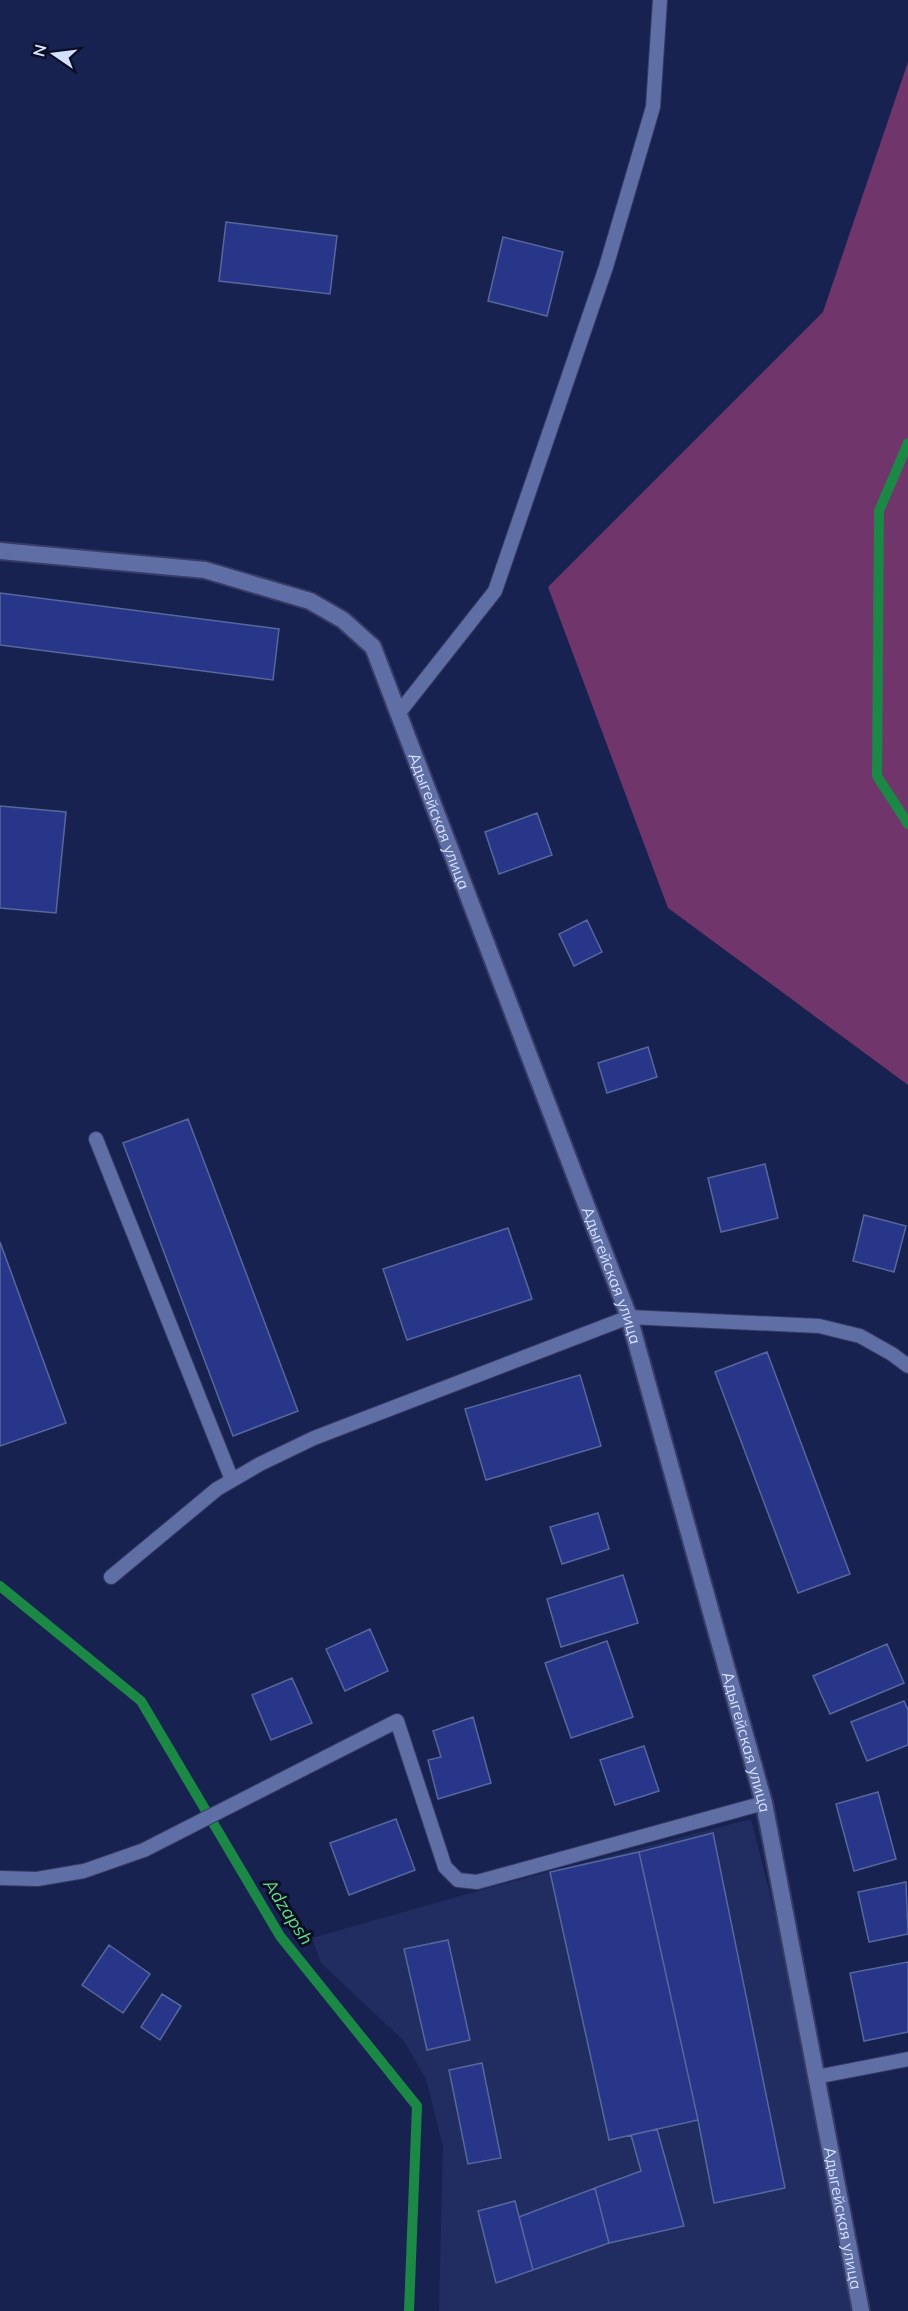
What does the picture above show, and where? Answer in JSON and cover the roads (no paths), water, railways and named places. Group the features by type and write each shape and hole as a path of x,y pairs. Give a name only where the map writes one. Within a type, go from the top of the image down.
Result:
{"street":[{"name":"Адыгейская улица","path":"0,551 205,570 310,601 343,620 373,646 629,1317 764,1803 861,2311"}],"lane":[{"path":"399,714 495,591 606,267 653,107 660,0"},
{"path":"96,1139 232,1480"},
{"path":"111,1577 217,1489 260,1464 314,1438 629,1317 819,1326 860,1336 892,1353 908,1366"},
{"path":"0,1878 37,1879 84,1871 144,1850 397,1721 445,1867 458,1880 477,1882 764,1803"},
{"path":"816,2077 908,2059"}],"waterway":[{"path":"908,443 879,511 877,776 908,824"},
{"name":"Adzapsh","path":"0,1586 141,1701 280,1936 417,2106 409,2311"}]}
